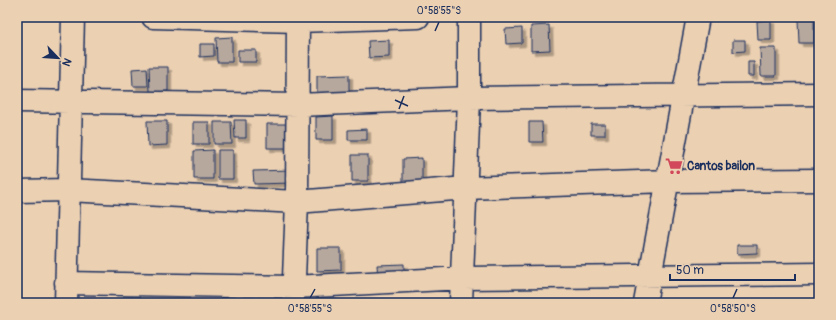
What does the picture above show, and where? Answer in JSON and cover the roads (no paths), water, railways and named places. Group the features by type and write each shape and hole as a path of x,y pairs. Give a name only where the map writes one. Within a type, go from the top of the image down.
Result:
{"street":[{"path":"73,17 66,293 293,295 463,278 819,274"},
{"path":"153,17 298,19 418,17"},
{"path":"461,303 469,98 469,17"},
{"path":"645,303 698,17"},
{"path":"293,295 297,202 298,19"},
{"path":"17,101 72,103 298,105 469,98 819,94"},
{"path":"17,191 68,190 297,202 466,188 668,181 819,180"}],"place":[{"name":"Cantos bailon","path":"674,166"}]}
